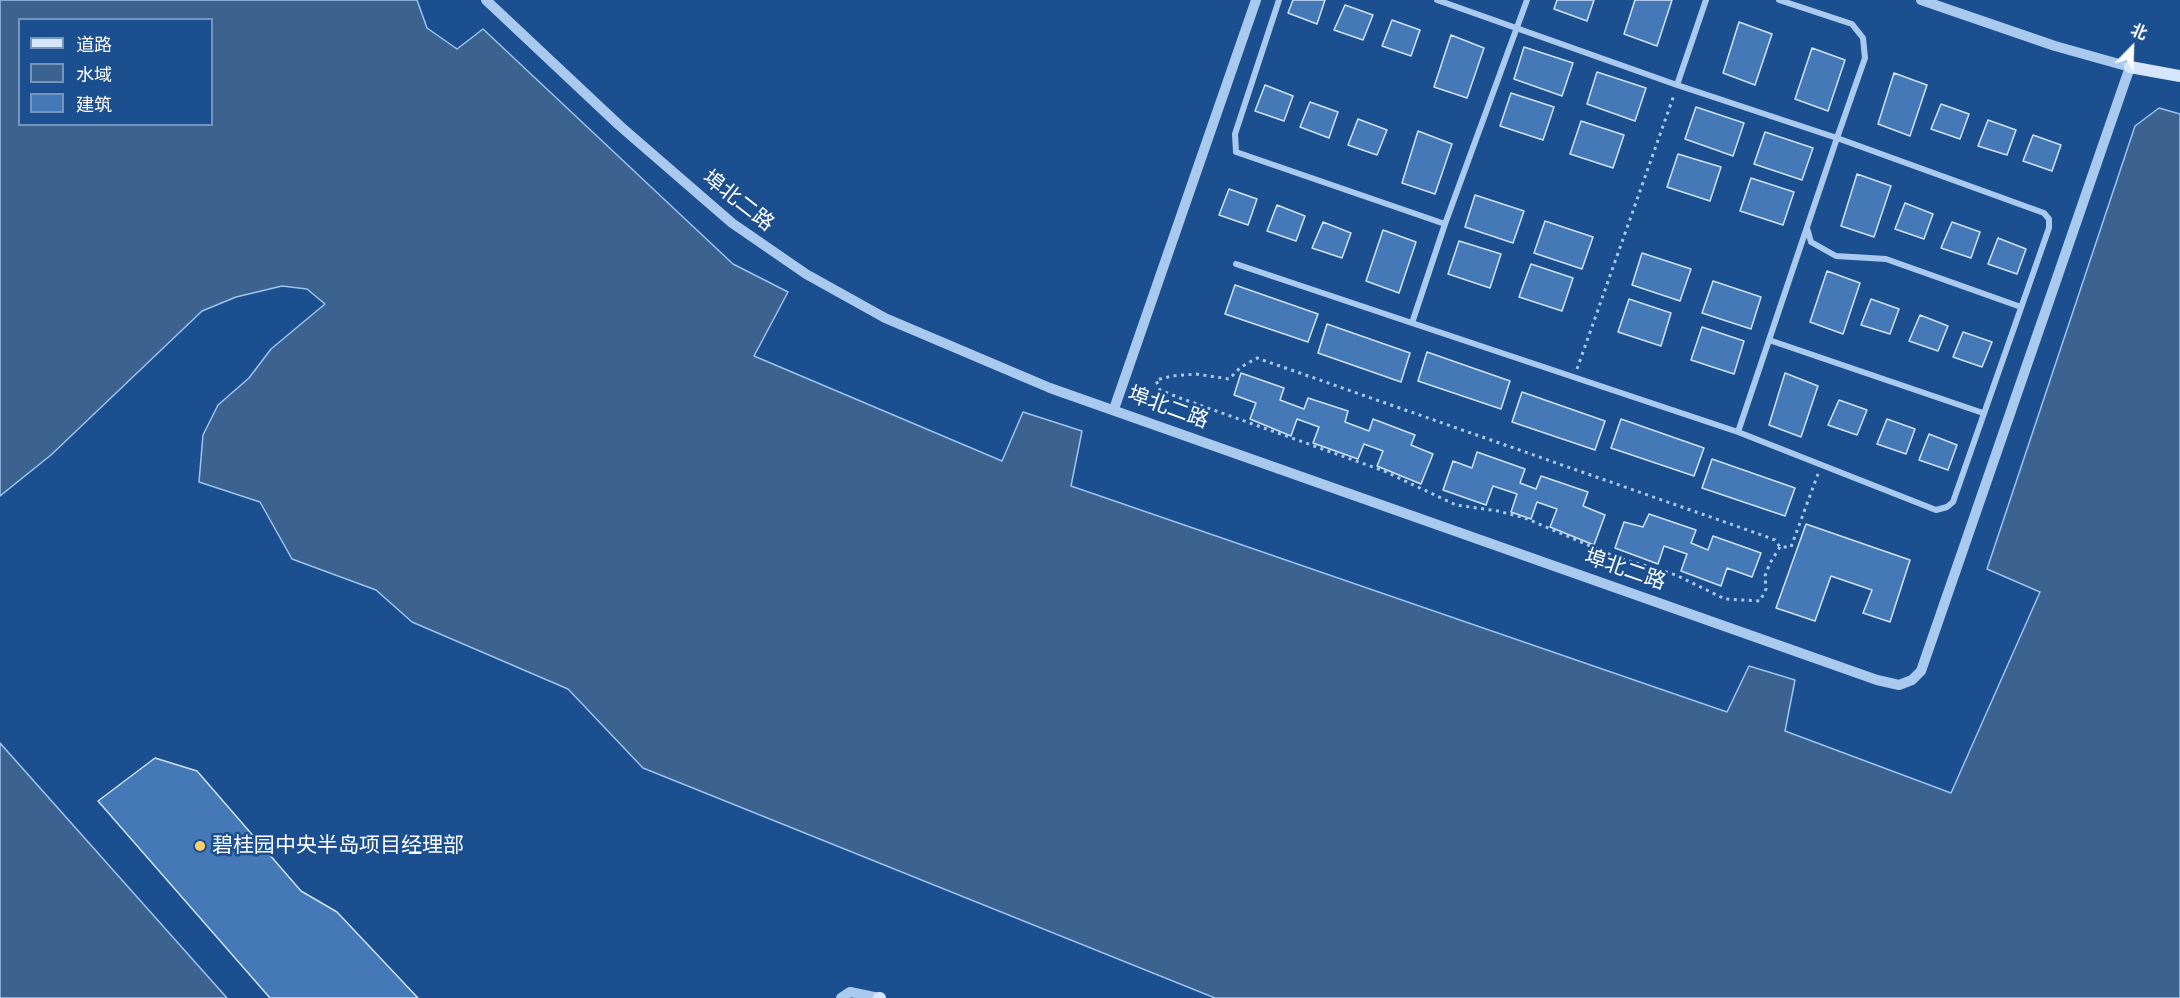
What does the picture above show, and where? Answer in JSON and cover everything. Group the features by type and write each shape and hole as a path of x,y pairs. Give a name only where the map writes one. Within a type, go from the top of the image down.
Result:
{"main road":[{"path":"2130,67 2180,76"}],"street":[{"name":"埠北二路","path":"486,0 693,192 768,250 844,297 933,341 1039,384 1890,684 1905,683 1921,671 2130,67"},
{"path":"1114,409 1256,0"},
{"path":"1279,0 1235,134 1236,152 1445,224"},
{"path":"1236,264 1738,432 1936,510 1947,507 1953,502 2049,228 2049,219 2043,213 1837,138 1677,85 1437,0"},
{"path":"1412,323 1445,224 1527,0"},
{"path":"1677,85 1706,0"},
{"path":"1738,432 1865,58 1863,38 1852,24 1779,0"},
{"path":"1921,0 2055,46 2130,67"},
{"path":"1807,228 1811,242 1836,256 1886,259 2021,307"},
{"path":"1769,340 1983,413"},
{"path":"841,998 850,992 879,998"}],"path":[{"path":"1574,377 1677,85"},
{"path":"1257,358 1756,533 1775,540 1780,547 1765,576 1767,589 1760,601 1725,598 1676,575 1616,557 1525,518 1498,511 1456,505 1384,471 1160,390 1156,380 1172,375 1196,374 1229,379 1241,367 1257,358"},
{"path":"1780,547 1791,547 1821,464"}],"water":[{"path":"0,0 417,0 427,28 457,49 483,29 733,264 788,292 754,356 1002,461 1023,412 1082,431 1071,486 1727,712 1749,666 1795,680 1785,731 1951,793 2040,592 1987,569 2135,126 2159,108 2180,114 2180,998 1215,998 643,768 568,689 412,622 376,590 292,559 260,502 199,482 203,435 218,405 249,378 271,349 325,304 307,289 282,286 236,297 202,311 51,455 0,496"},
{"path":"0,743 227,998 0,998"}],"building":[{"path":"1293,0 1325,0 1317,24 1288,13"},
{"path":"1557,0 1594,0 1587,21 1554,9"},
{"path":"1635,0 1672,0 1657,46 1624,34"},
{"path":"1345,5 1373,15 1363,40 1334,30"},
{"path":"1392,20 1420,30 1411,56 1382,46"},
{"path":"1739,22 1772,34 1755,85 1723,73"},
{"path":"1451,35 1484,48 1467,98 1434,87"},
{"path":"1524,47 1573,63 1562,96 1514,79"},
{"path":"1812,48 1845,60 1828,111 1795,99"},
{"path":"1597,72 1646,88 1635,121 1587,104"},
{"path":"1894,73 1927,85 1910,136 1878,124"},
{"path":"1265,85 1293,96 1284,121 1255,111"},
{"path":"1511,93 1554,107 1543,140 1500,126"},
{"path":"1310,102 1338,112 1329,138 1300,127"},
{"path":"1941,104 1969,114 1960,139 1931,129"},
{"path":"1696,107 1744,123 1733,156 1685,139"},
{"path":"1358,119 1387,130 1377,155 1348,145"},
{"path":"1988,120 2016,130 2007,155 1978,146"},
{"path":"1581,121 1624,135 1613,168 1570,154"},
{"path":"1418,131 1452,144 1435,194 1402,183"},
{"path":"1765,132 1813,148 1802,180 1754,164"},
{"path":"2033,135 2061,145 2052,171 2023,161"},
{"path":"1678,154 1721,167 1710,201 1667,187"},
{"path":"1857,174 1891,186 1874,237 1841,226"},
{"path":"1751,178 1794,192 1783,225 1740,211"},
{"path":"1229,189 1257,199 1248,225 1219,215"},
{"path":"1475,195 1524,211 1513,243 1465,227"},
{"path":"1905,203 1933,214 1924,239 1895,229"},
{"path":"1277,205 1305,216 1296,241 1267,231"},
{"path":"1545,221 1593,237 1582,269 1534,253"},
{"path":"1323,222 1351,233 1342,258 1312,248"},
{"path":"1952,222 1980,232 1971,258 1941,248"},
{"path":"1383,230 1416,242 1399,293 1366,281"},
{"path":"1998,238 2026,249 2017,274 1988,264"},
{"path":"1459,241 1501,254 1490,288 1448,274"},
{"path":"1642,253 1691,269 1680,301 1632,285"},
{"path":"1531,264 1573,278 1562,311 1519,297"},
{"path":"1827,271 1860,283 1843,334 1810,322"},
{"path":"1713,281 1761,297 1751,329 1702,313"},
{"path":"1235,285 1318,314 1308,342 1225,314"},
{"path":"1629,299 1671,313 1661,346 1618,332"},
{"path":"1871,299 1899,309 1890,334 1861,325"},
{"path":"1920,315 1948,326 1938,351 1909,341"},
{"path":"1327,324 1410,353 1401,382 1318,353"},
{"path":"1702,327 1744,341 1734,374 1691,360"},
{"path":"1963,332 1992,342 1982,367 1953,357"},
{"path":"1427,352 1510,381 1501,409 1418,381"},
{"path":"1241,373 1284,388 1280,400 1304,409 1308,398 1348,411 1345,422 1369,431 1373,419 1415,435 1411,445 1433,454 1421,484 1377,466 1383,451 1364,444 1358,459 1313,443 1319,427 1297,419 1291,436 1250,419 1256,403 1234,395"},
{"path":"1785,373 1818,386 1801,437 1769,425"},
{"path":"1522,392 1605,421 1595,450 1512,422"},
{"path":"1839,400 1867,410 1857,435 1828,425"},
{"path":"1621,419 1704,448 1694,476 1611,448"},
{"path":"1887,419 1915,429 1906,454 1877,444"},
{"path":"1929,434 1957,445 1948,470 1919,460"},
{"path":"1477,452 1525,469 1520,483 1536,489 1541,476 1588,492 1583,506 1605,515 1594,545 1550,527 1557,509 1537,502 1531,519 1511,512 1517,494 1493,486 1486,505 1443,490 1453,461 1472,468"},
{"path":"1712,459 1795,488 1785,516 1702,488"},
{"path":"1649,514 1696,530 1691,543 1708,550 1713,536 1761,553 1752,577 1727,568 1721,586 1681,571 1687,554 1664,546 1658,564 1615,548 1624,522 1643,527"},
{"path":"1806,524 1910,560 1890,622 1863,613 1872,590 1831,576 1815,621 1776,608"},
{"name":"碧桂园中央半岛项目经理部","path":"155,758 197,771 301,891 337,912 418,998 270,998 98,801"}],"place":[{"name":"碧桂园中央半岛项目经理部","path":"200,846"}]}
